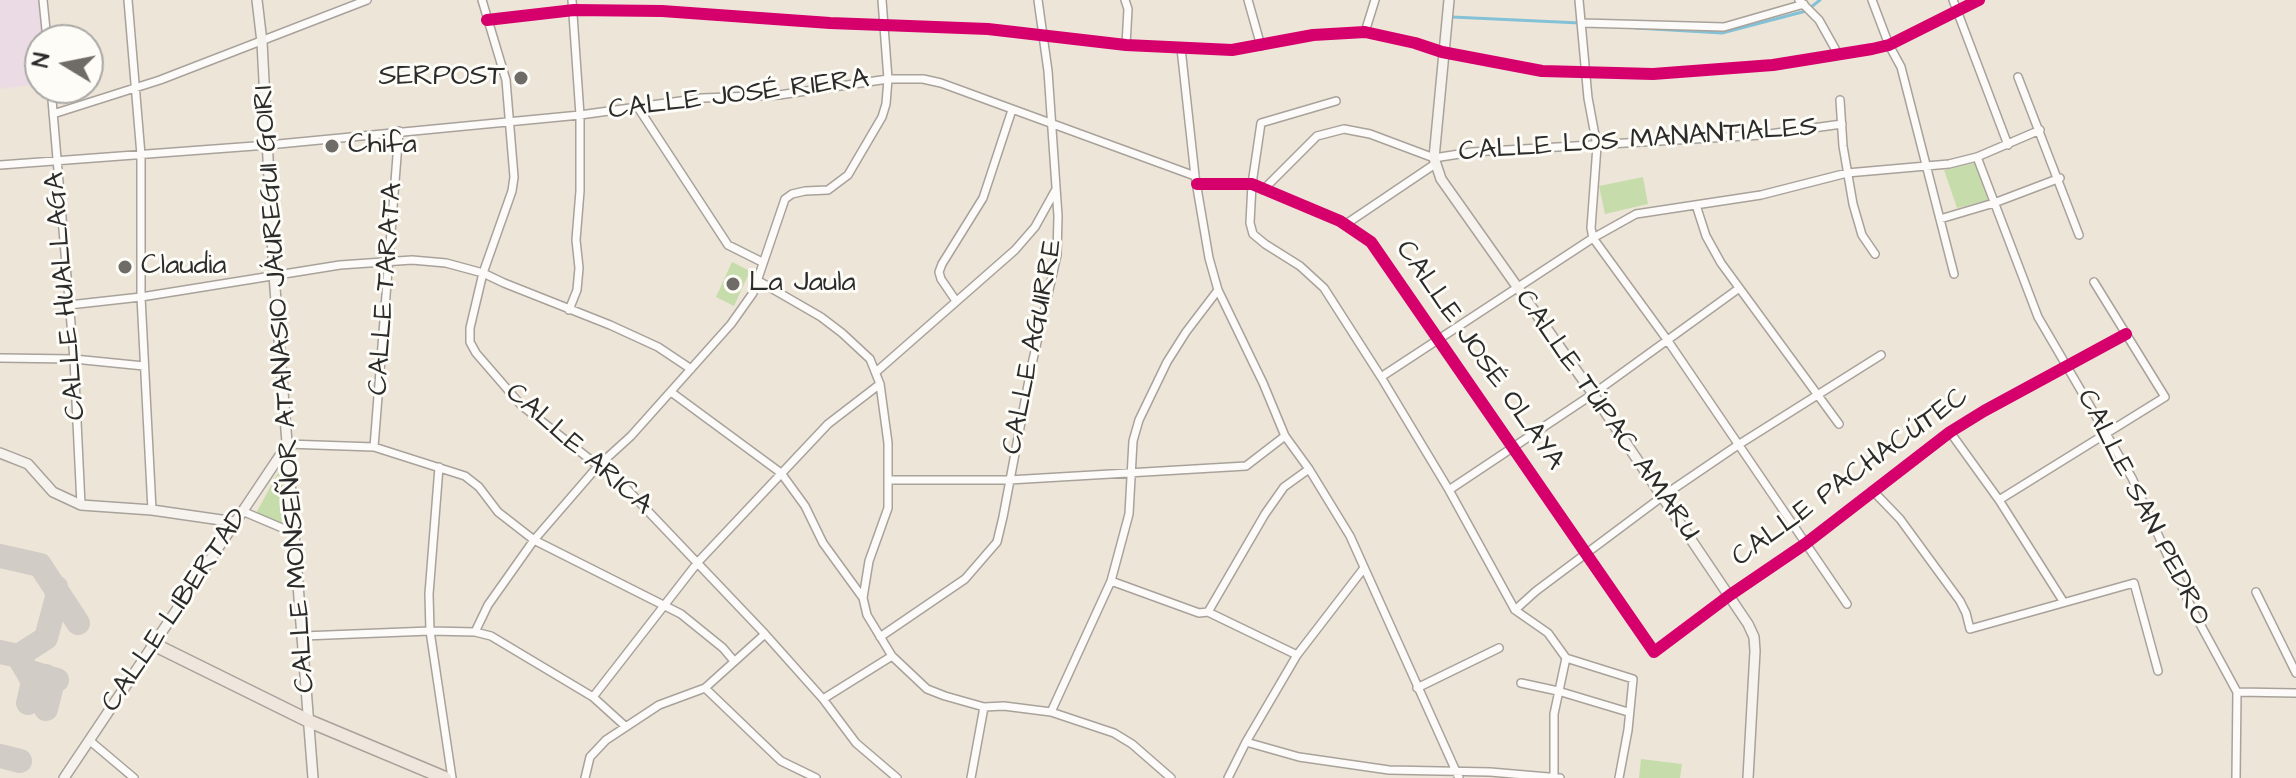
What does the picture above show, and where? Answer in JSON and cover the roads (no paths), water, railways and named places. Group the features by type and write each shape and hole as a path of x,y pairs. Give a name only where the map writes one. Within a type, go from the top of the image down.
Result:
{"highway":[{"path":"153,644 309,721 445,778"}],"street":[{"path":"43,0 45,24"},
{"path":"128,0 141,155 141,297 152,510"},
{"name":"CALLE MONSEÑOR ATANASIO JÁUREGUI GOIRI","path":"257,0 274,275 313,778"},
{"path":"53,114 262,42 367,0"},
{"name":"CALLE ARICA","path":"482,0 506,80 514,160 512,191 483,273 470,328 470,342 521,405 625,487 765,634 823,699 856,743 897,778"},
{"path":"569,310 577,290 579,268 576,240 580,191 580,115 572,0"},
{"path":"475,632 488,605 534,540 598,466 671,392 731,324 753,293 785,199 805,191 828,190 848,175 882,117 888,79 882,0"},
{"name":"CALLE AGUIRRE","path":"880,637 965,579 997,542 1057,255 1056,188 1044,37 1038,0"},
{"path":"1125,0 1128,9 1126,45"},
{"path":"1248,0 1261,46"},
{"path":"1365,32 1375,0"},
{"path":"1346,224 1435,161 1442,52 1449,0"},
{"path":"1579,0 1597,146 1591,228 1593,238 1668,341 1847,604"},
{"path":"1872,0 1901,67 1954,274"},
{"path":"1953,0 2008,145"},
{"path":"487,20 574,10 662,11 988,29 1126,45 1232,50 1313,35 1365,32 1442,52 1542,71 1668,73 1773,65 1889,45 1979,0"},
{"path":"1583,23 1724,27 1805,6 1819,20 1838,54"},
{"path":"1181,48 1196,180 1218,290 1285,436 1350,536 1458,776"},
{"path":"2018,77 2060,178 2079,235"},
{"name":"CALLE JOSÉ RIERA","path":"0,165 268,145 580,115 702,98 779,95 888,79 923,79 1050,123 1196,180"},
{"path":"1840,100 1847,173 1862,235 1875,254"},
{"path":"1336,101 1261,123 1252,184 1250,223 1253,234 1314,276 1381,377 1449,490 1515,610 1548,633 1566,658 1633,679 1619,778"},
{"name":"CALLE HUALLAGA","path":"52,104 74,359 81,505"},
{"path":"637,106 728,245 762,262"},
{"path":"956,301 939,272 983,198 1012,110"},
{"name":"CALLE LOS MANANTIALES","path":"1435,161 1472,152 1762,135 1842,124"},
{"path":"1263,190 1317,136 1344,129 1370,134 1435,161"},
{"path":"1381,377 1593,238 1636,214 1761,195 1847,173 1949,164 1977,157 2040,130"},
{"name":"CALLE TARATA","path":"374,447 399,131"},
{"name":"CALLE SAN PEDRO","path":"1977,157 2038,317 2132,478 2193,611 2237,692 2236,778"},
{"name":"CALLE TÚPAC AMARU","path":"1435,161 1447,191 1593,394 1730,595 1754,637 1755,671 1748,778"},
{"path":"1940,219 2060,178"},
{"name":"CALLE JOSÉ OLAYA","path":"1196,180 1252,184 1346,224 1371,242 1654,652"},
{"path":"876,372 1015,250 1035,227 1056,188"},
{"path":"1696,205 1706,236 1738,289 1839,424"},
{"path":"69,305 141,297 340,265 412,260 446,263 483,273 658,347 691,369"},
{"path":"757,280 821,317 842,333 870,359 876,372 885,412 888,508 869,561 863,598 867,615 892,656 927,689 984,707 1004,706 1051,712 1114,733 1132,744 1171,778"},
{"path":"1999,500 2165,397 2094,282"},
{"path":"1449,490 1593,394 1738,289"},
{"path":"1051,712 1111,581 1129,514 1133,441 1152,391 1186,332 1218,290"},
{"name":"CALLE PACHACÚTEC","path":"1654,652 1805,544 1950,432 2126,334"},
{"path":"1515,610 1525,599 1663,496 1881,355"},
{"path":"0,358 74,359 144,366"},
{"path":"593,697 698,562 828,424 880,384"},
{"path":"671,392 781,473 805,506 823,543 863,598"},
{"path":"1950,432 1999,500 2063,601"},
{"path":"889,480 1009,480 1246,466 1285,436"},
{"path":"287,444 374,447 465,476 479,487 498,512 534,540 681,614 723,648 734,661"},
{"name":"CALLE LIBERTAD","path":"64,778 287,444"},
{"path":"0,453 28,464 53,492 81,505 152,510 235,522"},
{"path":"439,467 429,594 430,631 452,778"},
{"path":"1208,612 1284,487 1309,469"},
{"path":"1874,492 1900,519 1960,601 1970,629 2134,583 2158,671"},
{"path":"242,511 294,533"},
{"path":"1228,778 1297,655 1364,568"},
{"path":"1111,581 1199,613 1208,612 1297,655"},
{"path":"2256,592 2296,673"},
{"path":"303,636 475,632 506,643 593,697 625,726"},
{"path":"585,778 590,757 625,726 659,705 705,688 765,634"},
{"path":"1417,688 1499,648"},
{"path":"823,699 892,656"},
{"path":"1554,778 1554,714 1566,658"},
{"path":"1521,683 1628,712"},
{"path":"705,688 781,761 816,778"},
{"path":"2237,692 2296,693"},
{"path":"971,778 984,707"},
{"path":"89,740 134,778"},
{"path":"1246,742 1299,757 1389,774 1458,776 1490,772 1560,778"}],"waterway":[{"path":"1636,28 1722,33 1806,11 1820,0"},
{"path":"1452,17 1580,23"}],"place":[{"name":"SERPOST","path":"521,78"},
{"name":"Chifa","path":"332,146"},
{"name":"Claudia","path":"125,267"},
{"name":"La Jaula","path":"733,284"}]}
